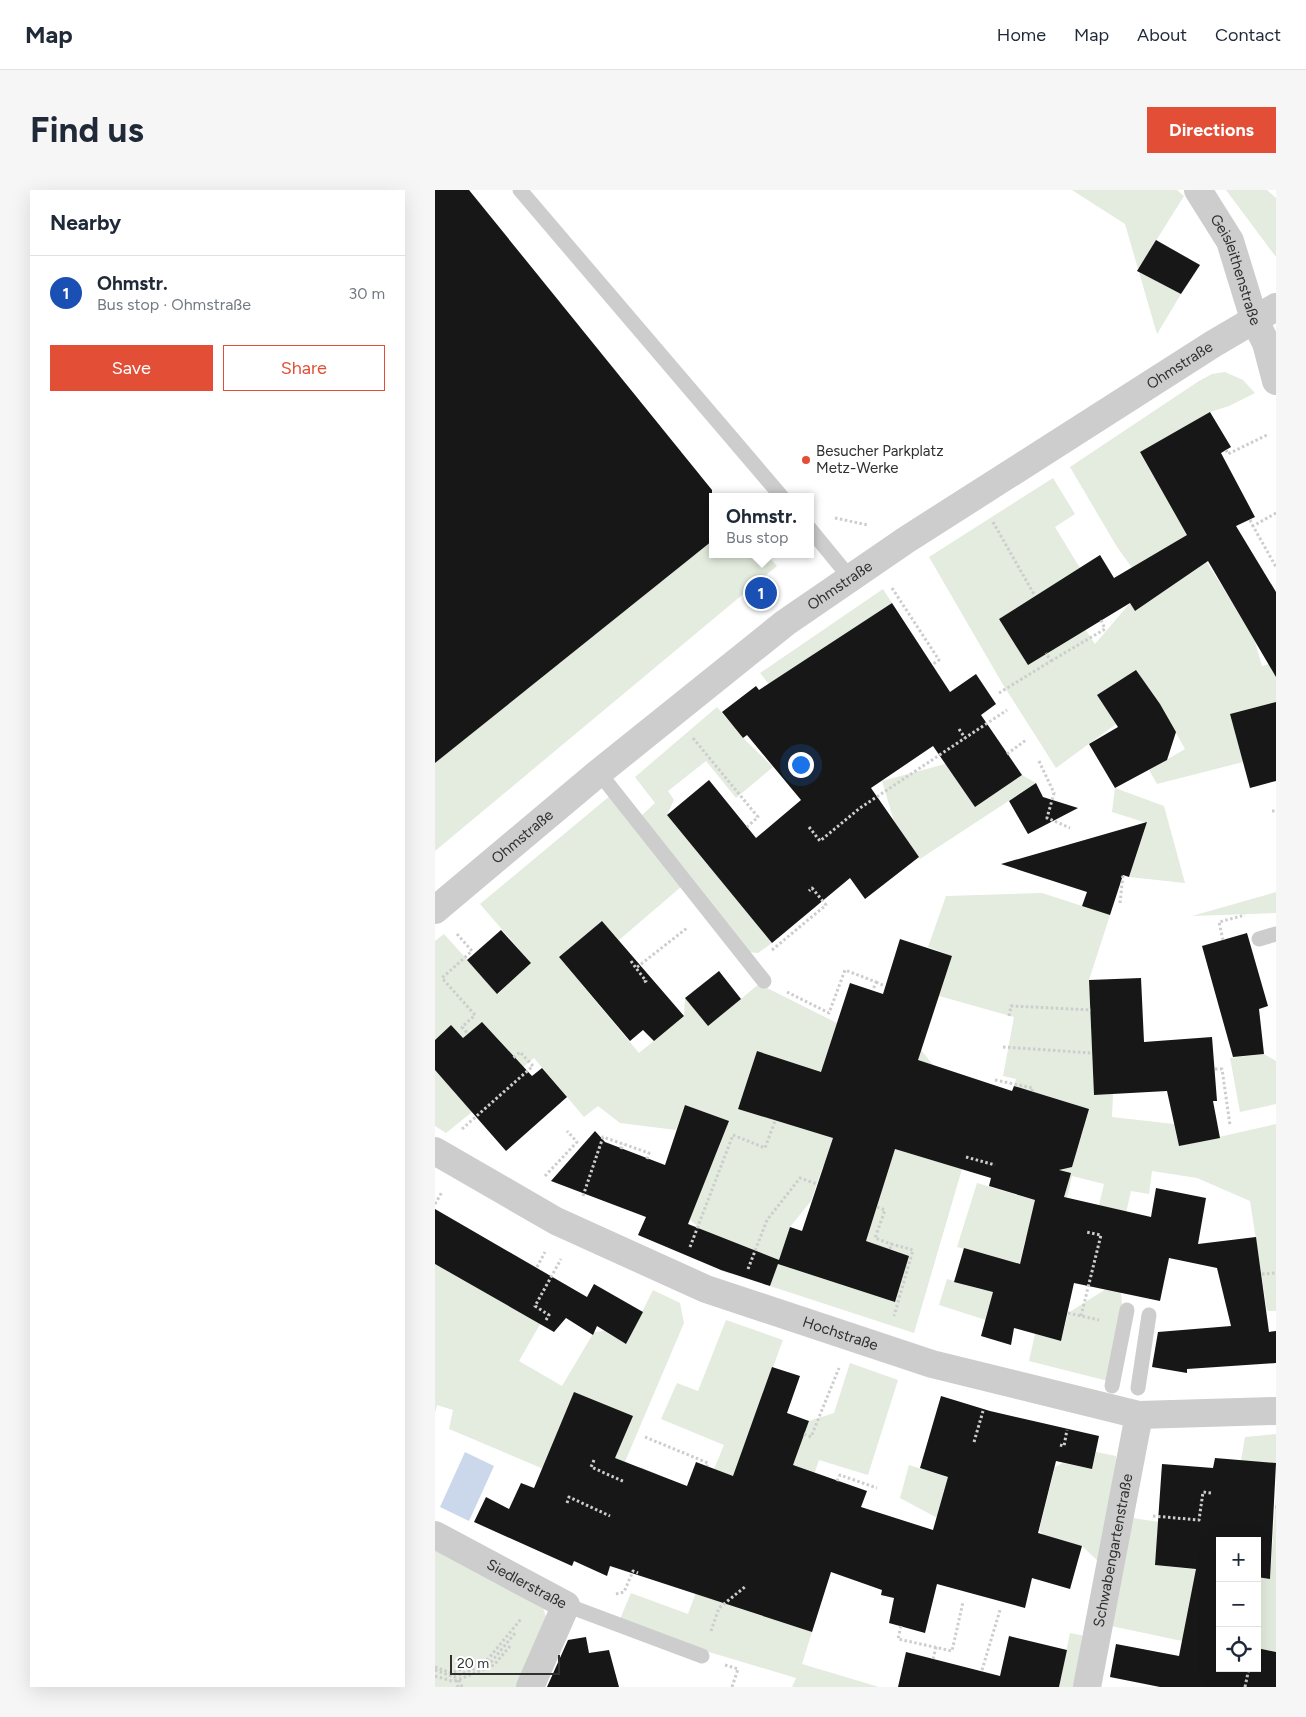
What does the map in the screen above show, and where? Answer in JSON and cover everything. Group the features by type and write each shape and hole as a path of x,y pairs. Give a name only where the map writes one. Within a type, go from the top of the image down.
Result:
{"street":[{"name":"Geisleithenstraße","path":"1198,190 1229,241 1265,313 1266,343 1276,381"},
{"name":"Ohmstraße","path":"435,910 597,774 740,657 785,623 906,540 1265,313"},
{"name":"Hochstraße","path":"435,1151 556,1221 707,1289 932,1364 1138,1402 1276,1411"},
{"name":"Schwabengartenstraße","path":"1087,1687 1128,1482 1138,1402"},
{"name":"Siedlerstraße","path":"435,1535 566,1605 530,1687"}],"lane":[{"path":"520,190 779,493"},
{"path":"814,534 851,579"},
{"path":"597,774 608,784 763,981"},
{"path":"1259,938 1276,934"},
{"path":"1112,1386 1127,1310"},
{"path":"1138,1402 1149,1315"},
{"path":"566,1605 702,1656"}],"path":[{"path":"1226,450 1228,454 1269,434"},
{"path":"1253,526 1276,514"},
{"path":"840,518 873,526"},
{"path":"990,518 1035,596"},
{"path":"1250,520 1276,566"},
{"path":"891,587 939,660 932,665"},
{"path":"999,693 1105,629 1101,620"},
{"path":"1046,653 1051,662"},
{"path":"809,827 821,841 861,808 1007,710"},
{"path":"959,729 965,738"},
{"path":"689,732 758,818 747,827"},
{"path":"1007,754 1026,740"},
{"path":"1039,761 1054,793 1047,818 1070,828"},
{"path":"1120,903 1123,875"},
{"path":"752,966 826,905 813,888 809,891"},
{"path":"636,968 708,911"},
{"path":"454,931 472,951 442,978 475,1015 461,1027 468,1034"},
{"path":"631,961 646,981 644,982"},
{"path":"763,981 829,1012 845,970 885,986"},
{"path":"873,990 876,982"},
{"path":"1009,1016 1011,1006 1091,1010"},
{"path":"1003,1047 1092,1053"},
{"path":"460,1130 533,1066 520,1052 513,1058"},
{"path":"1215,1069 1222,1069 1230,1125"},
{"path":"995,1080 1024,1085 1033,1088 1032,1091"},
{"path":"686,1257 733,1136 765,1148 775,1121"},
{"path":"544,1177 577,1142 567,1131"},
{"path":"577,1194 583,1196 603,1137 649,1153 647,1159"},
{"path":"621,1149 623,1144"},
{"path":"966,1157 995,1165"},
{"path":"746,1273 767,1220 772,1213 800,1178 817,1184"},
{"path":"877,1207 885,1210 875,1238 913,1250 891,1326"},
{"path":"1081,1316 1101,1235 1086,1232"},
{"path":"890,1249 891,1244"},
{"path":"546,1320 549,1315 535,1306 565,1251"},
{"path":"1262,1274 1276,1273"},
{"path":"804,1434 811,1437 841,1365"},
{"path":"974,1442 984,1405"},
{"path":"645,1437 708,1463 707,1466"},
{"path":"594,1460 591,1467 625,1482"},
{"path":"837,1481 840,1475 877,1488"},
{"path":"1147,1515 1199,1520 1203,1492 1211,1493"},
{"path":"567,1503 569,1497 610,1516"},
{"path":"702,1656 719,1608 745,1586"},
{"path":"901,1626 899,1639 952,1651 963,1602"},
{"path":"982,1670 1000,1610"},
{"path":"435,1669 451,1673 488,1659 525,1618 491,1662 455,1680 453,1687"},
{"path":"435,1676 455,1680 494,1665 522,1631"},
{"path":"933,1659 936,1647"},
{"path":"435,1669 455,1680 462,1687"},
{"path":"1245,1687 1248,1672"},
{"path":"455,1680 458,1687"}],"shaded area":[{"path":"1072,190 1177,190 1184,196 1138,269 1125,224"},
{"path":"1226,190 1267,190 1276,198 1276,257"},
{"path":"1139,272 1181,294 1157,334"},
{"path":"1225,372 1243,380 1255,393 1229,406 1210,412 1140,453 1171,506 1253,635 1262,666 1276,662 1276,702 1230,714 1243,762 1157,784 1149,770 1185,749 1160,704 1122,724 1149,690 1136,670 1097,695 1116,724 1056,768 1002,683 929,557 1053,478 1075,514 1055,527 1080,568 999,619 1028,664 1085,629 1095,644 1130,603 1135,611 1176,583 1133,569 1117,547 1070,467 1199,381 1212,374"},
{"path":"709,543 709,558 770,558 777,566 435,851 435,763"},
{"path":"883,589 892,603 800,664 836,769 760,673"},
{"path":"717,707 743,738 773,767 736,798 706,761 668,791 674,800 667,815 772,943 758,953 747,952 640,817 655,803 635,777"},
{"path":"945,764 1022,775 1036,783 920,859 894,821 882,781"},
{"path":"1115,788 1164,806 1185,883 1129,877 1147,823 1112,812"},
{"path":"611,795 682,886 619,940 602,921 559,957 639,1053 684,1016 685,998 708,1026 759,984 837,1023 921,1050 934,1066 905,1152 962,1169 914,1333 770,1286 778,1264 739,1251 731,1274 719,1270 730,1241 701,1229 689,1219 726,1129 707,1122 710,1114 685,1105 676,1130 620,1123 598,1106 584,1117 534,1058 522,1068 481,1023 463,1038 451,1025 435,1040 435,941 444,934 498,994 531,963 480,904","holes":["757,1051 803,1066 784,1123 738,1108","823,1166 883,1186 866,1242 909,1256 895,1301 790,1227 811,1201"]},
{"path":"1276,892 1276,913 1192,916"},
{"path":"1042,893 1110,915 1089,980 1094,1095 1113,1094 1112,1117 1174,1124 1179,1146 1276,1124 1276,1311 1267,1311 1250,1201 1197,1178 1152,1171 1149,1194 1131,1191 1121,1235 1099,1205 1104,1184 1072,1176 1067,1198 1025,1240 1017,1276 1027,1278 1014,1329 939,1305 947,1279 983,1290 992,1256 957,1247 977,1183 1041,1202 1054,1155 1078,1146 1084,1128 1076,1105 1014,1086 1016,1079 1003,1076 1014,1017 939,996 952,956 928,947 946,896"},
{"path":"1264,1054 1276,1061 1276,1104 1240,1112 1230,1058"},
{"path":"435,1070 472,1112 446,1133 435,1126"},
{"path":"435,1264 523,1314 543,1319 519,1361 562,1386 594,1332 605,1331 626,1344 653,1290 680,1303 684,1323 610,1497 449,1429 453,1410 437,1405 435,1413"},
{"path":"1106,1289 1121,1292 1124,1326 1112,1382 1029,1361 1035,1334 1061,1341 1068,1313"},
{"path":"726,1320 783,1340 742,1451 791,1470 809,1421 834,1413 850,1363 898,1380 868,1475 819,1460 792,1540 714,1469 724,1445 661,1419 677,1383 698,1391"},
{"path":"1276,1434 1276,1463 1241,1461 1245,1437"},
{"path":"1096,1452 1116,1456 1115,1480 1100,1563 1082,1546 1044,1535 1039,1531 1055,1467 1063,1463 1092,1469"},
{"path":"909,1465 970,1484 943,1521 900,1498"},
{"path":"641,1467 657,1474 642,1512 753,1563 738,1608 812,1632 802,1664 879,1687 792,1687 796,1678 699,1649 620,1619 631,1593 688,1614 711,1551 624,1505"},
{"path":"1276,1495 1276,1652 1261,1649 1261,1578 1270,1579"},
{"path":"1133,1518 1159,1522 1155,1565 1216,1572 1216,1579 1182,1641 1111,1626"},
{"path":"435,1549 543,1608 546,1617 516,1687 435,1687"},
{"path":"1070,1633 1085,1636 1076,1687 1059,1687"}],"water":[{"path":"465,1452 494,1466 469,1521 440,1507"}],"building":[{"path":"435,190 469,190 712,490 712,493 709,493 709,543 435,763"},
{"path":"1156,240 1200,265 1181,294 1137,271"},
{"path":"1210,412 1231,447 1221,453 1255,517 1236,526 1276,592 1276,677 1208,561 1135,611 1130,603 1028,665 999,619 1100,555 1114,578 1187,535 1140,452"},
{"path":"892,603 950,692 976,674 996,704 981,715 1022,775 975,807 933,746 871,788 919,857 865,899 850,878 772,943 667,815 709,780 756,838 801,800 747,735 743,738 722,712 756,686 759,690"},
{"path":"1136,670 1160,704 1176,732 1167,760 1115,788 1089,744 1118,727 1097,695"},
{"path":"1276,702 1276,781 1250,788 1230,714"},
{"path":"1036,783 1043,797 1078,808 1028,834 1009,801"},
{"path":"1147,822 1129,877 1123,875 1110,915 1082,906 1087,892 1001,864"},
{"path":"602,921 684,1016 654,1041 643,1030 630,1041 559,957"},
{"path":"501,930 531,963 497,994 467,960"},
{"path":"1247,933 1268,1006 1259,1009 1264,1054 1233,1057 1202,946"},
{"path":"900,939 952,956 918,1060 1012,1091 1014,1086 1089,1109 1072,1167 1059,1170 1071,1173 1064,1197 1151,1217 1156,1188 1206,1198 1198,1244 1256,1237 1269,1332 1276,1331 1276,1363 1187,1369 1187,1373 1152,1367 1158,1332 1231,1326 1217,1268 1169,1258 1160,1301 1074,1283 1061,1341 1014,1328 1011,1345 981,1336 993,1292 954,1282 964,1248 1020,1264 1035,1200 989,1186 991,1178 895,1149 866,1241 909,1256 895,1302 778,1264 770,1286 721,1270 638,1235 646,1217 551,1181 595,1131 605,1142 665,1165 685,1105 729,1121 688,1224 779,1260 790,1227 802,1231 833,1138 738,1109 757,1051 821,1072 850,983 883,994"},
{"path":"719,971 741,999 708,1026 685,998"},
{"path":"1141,978 1144,1042 1212,1037 1217,1101 1213,1101 1220,1138 1179,1146 1167,1091 1094,1095 1089,980"},
{"path":"482,1022 532,1076 542,1068 567,1097 506,1151 435,1070 435,1040 451,1025 463,1038"},
{"path":"435,1209 587,1297 594,1284 643,1312 626,1344 597,1326 593,1335 566,1318 554,1332 435,1264"},
{"path":"772,1367 800,1376 787,1413 809,1421 793,1465 867,1491 861,1507 933,1530 948,1477 920,1468 941,1396 990,1411 1099,1436 1092,1469 1056,1461 1038,1533 1082,1546 1070,1589 1032,1578 1025,1608 937,1584 925,1633 889,1623 894,1598 881,1595 882,1590 831,1572 812,1632 610,1566 607,1576 574,1561 572,1566 474,1522 486,1497 509,1509 521,1483 534,1488 574,1392 633,1416 615,1458 687,1486 696,1462 733,1476"},
{"path":"1215,1458 1276,1463 1270,1579 1261,1578 1261,1537 1216,1537 1216,1672 1261,1672 1261,1649 1276,1652 1276,1687 1160,1687 1110,1677 1116,1644 1179,1656 1196,1569 1155,1565 1162,1464 1213,1468"},
{"path":"1009,1636 1067,1650 1059,1687 898,1687 906,1652 1000,1676"},
{"path":"586,1637 589,1653 609,1650 619,1687 547,1687 568,1640"}],"place":[{"name":"Besucher Parkplatz Metz-Werke","path":"806,460"},
{"name":"Ohmstr.","path":"761,593"}]}
